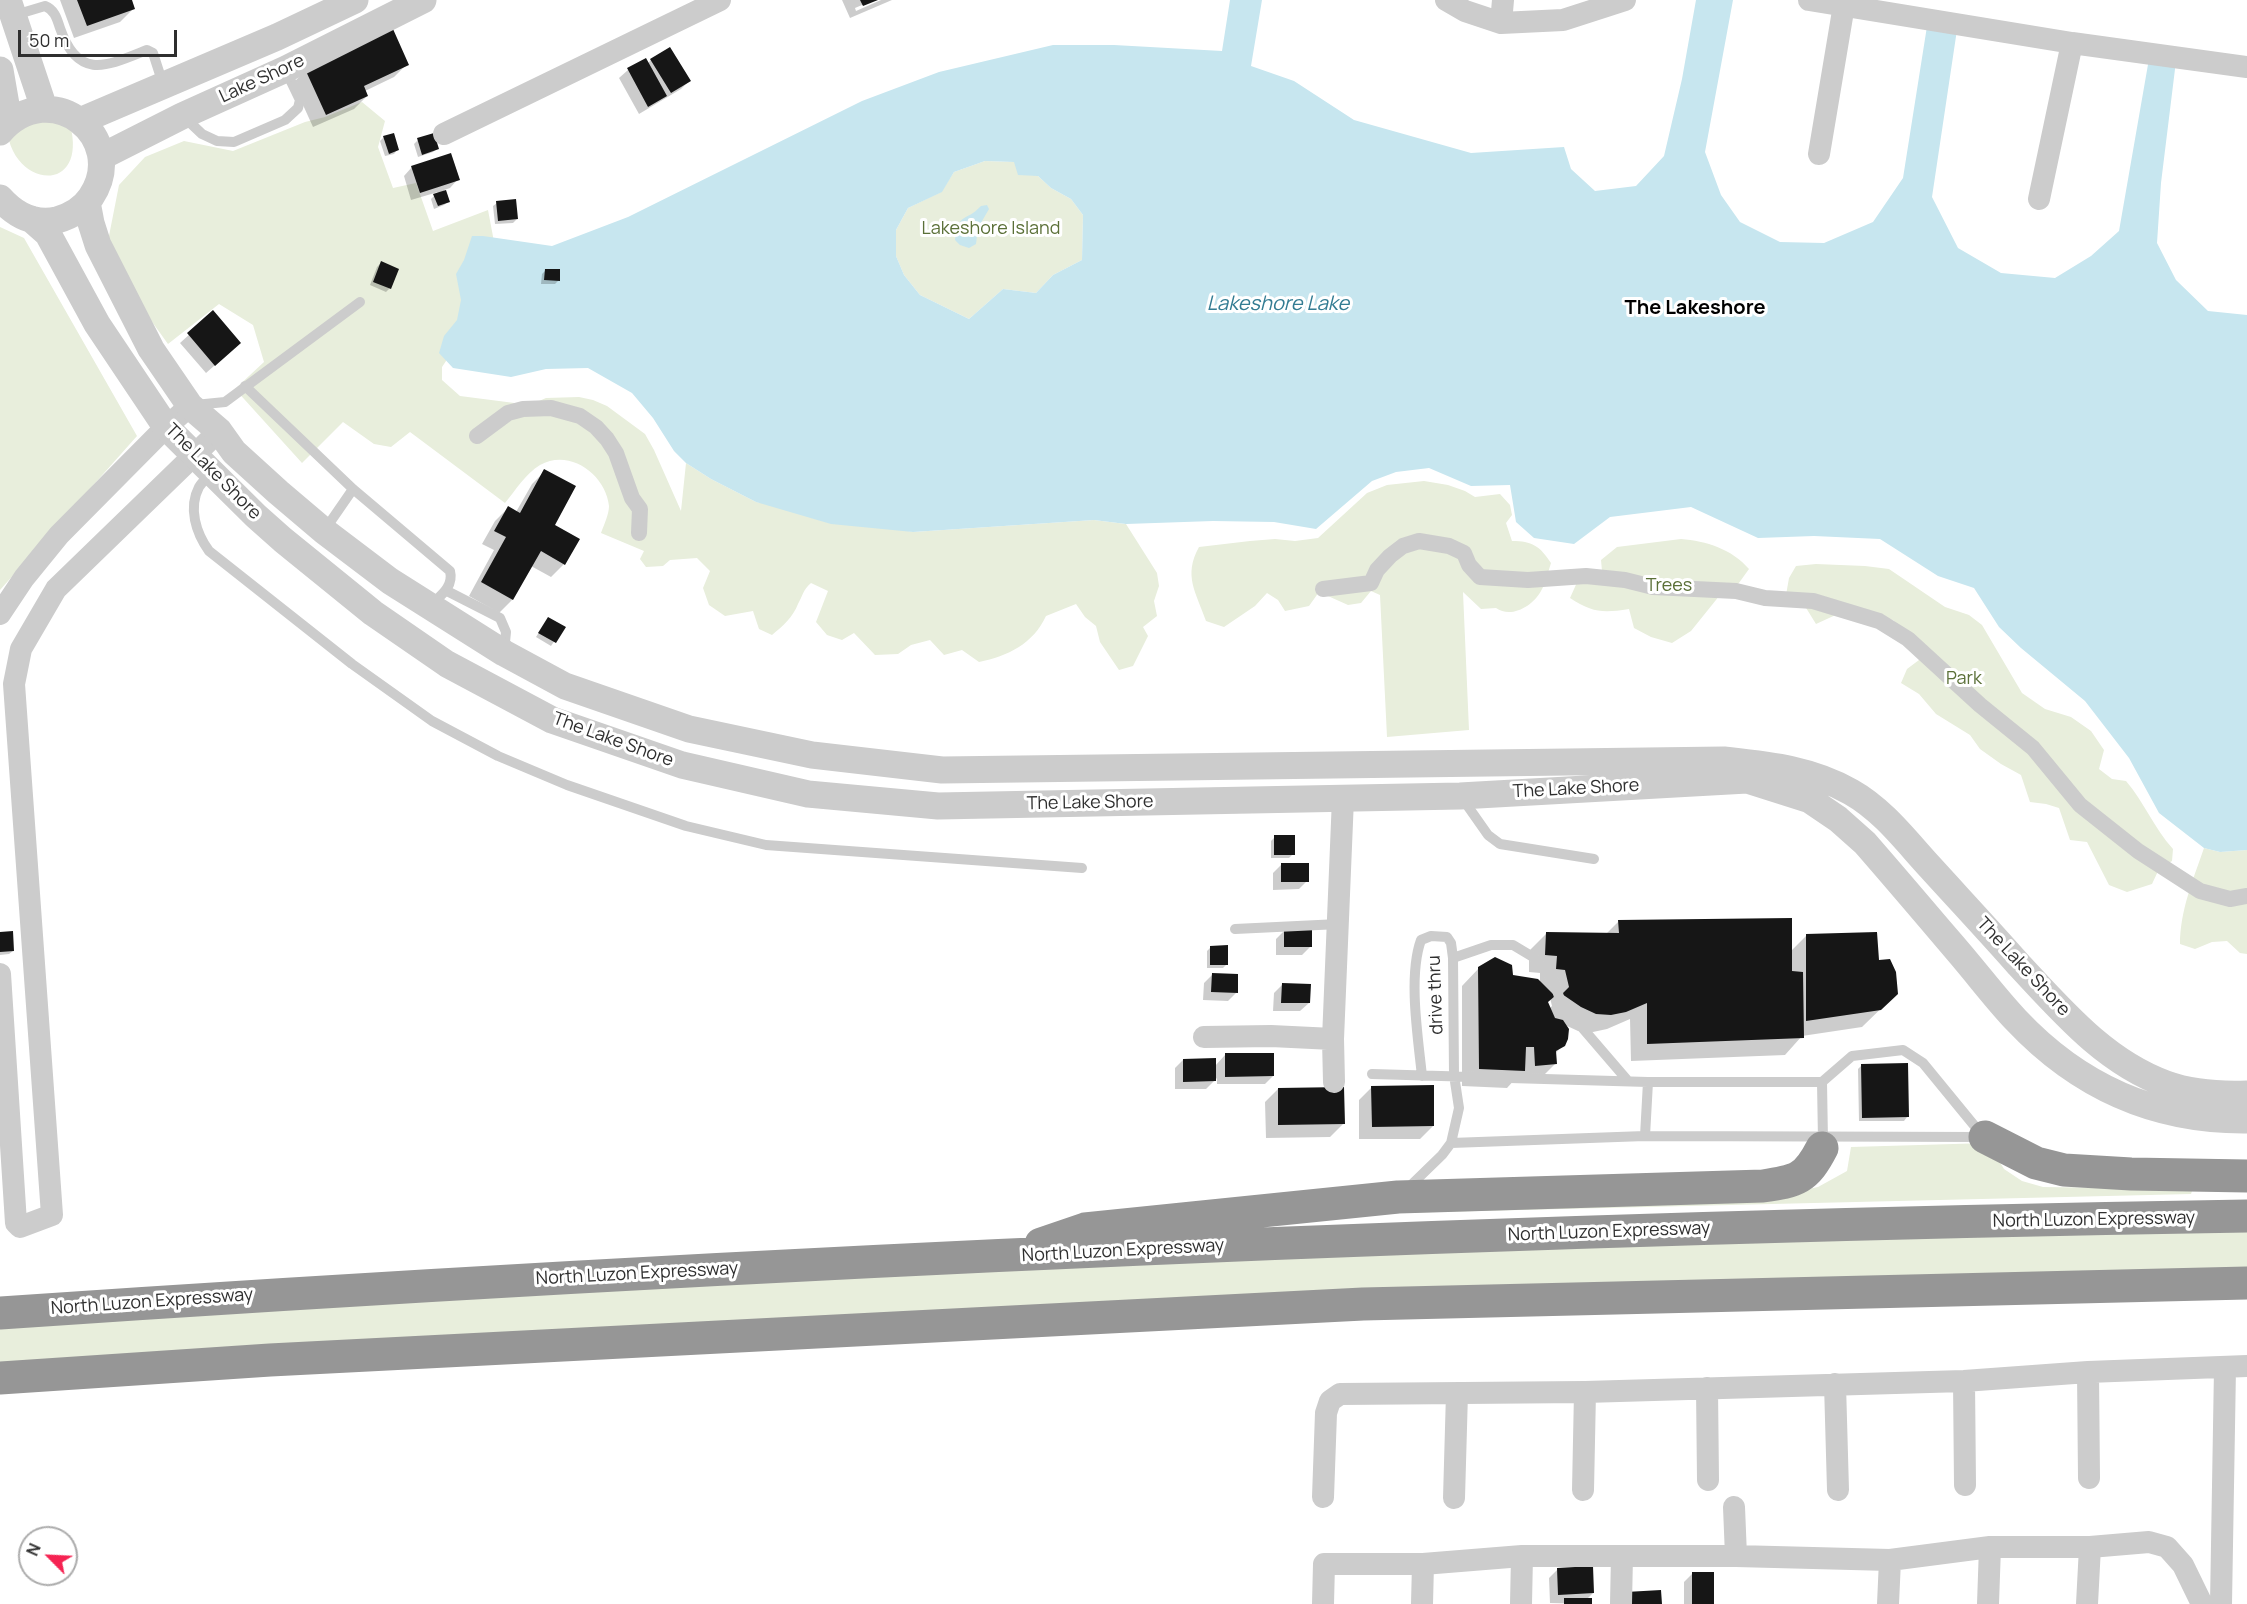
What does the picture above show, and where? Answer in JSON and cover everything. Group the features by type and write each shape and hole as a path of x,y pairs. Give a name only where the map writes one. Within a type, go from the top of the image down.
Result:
{"highway":[{"path":"1984,1137 2036,1163 2064,1170 2131,1174 2247,1176"},
{"path":"998,1257 1085,1229 1398,1197 1763,1186 1785,1183 1799,1178 1812,1167 1823,1142"},
{"name":"North Luzon Expressway","path":"0,1312 766,1267 1374,1239 2247,1216"},
{"path":"0,1378 306,1358 1363,1304 2247,1283"}],"street":[{"name":"Lake Shore","path":"80,121 164,87 354,0"},
{"name":"Lake Shore","path":"101,157 182,116 286,69 423,0"},
{"path":"444,134 720,0"},
{"path":"1446,0 1466,6 1501,23 1563,20 1625,0"},
{"path":"1501,23 1503,0"},
{"path":"1809,0 2072,43 2247,67"},
{"path":"1819,154 1844,5"},
{"path":"11,8 44,108"},
{"path":"326,14 338,42"},
{"path":"2039,199 2072,43"},
{"path":"1,73 5,127"},
{"path":"5,127 25,113 44,108 69,114 80,121 94,137 101,157 101,173 96,189 78,210 56,220 43,221 10,209"},
{"name":"The Lake Shore","path":"87,202 98,245 136,323 151,350 190,406 224,424 324,531 390,581 438,598 466,630 565,686 689,729 812,755 942,770 1724,760 1771,765 1814,774 1852,793 1886,818 2079,1028 2115,1059 2166,1084 2217,1095 2247,1094"},
{"name":"The Lake Shore","path":"10,209 48,234 97,324 166,427 256,516 373,613 447,664 552,720 681,765 808,794 938,806 1449,796 1748,780 1810,800 1838,819 1865,843 2017,1021 2059,1059 2098,1085 2146,1107 2213,1120 2247,1120"},
{"path":"0,614 24,578 59,535 166,427 190,406"},
{"path":"477,435 508,413 523,409 551,408 580,416 596,427 616,453 632,498 640,509 639,533"},
{"path":"0,974 16,1223 20,1227 52,1215 7,685 21,650 57,589 204,464 224,424"},
{"path":"1323,589 1371,583 1377,570 1390,556 1402,546 1419,540 1449,546 1464,554 1469,565 1480,577 1528,580 1586,576 1625,580 1653,586 1736,591 1765,598 1813,601 1879,621 1908,639 1980,705 2033,748 2080,805 2138,851 2200,891 2230,899 2247,896"},
{"path":"447,664 466,630"},
{"path":"1438,765 1449,796"},
{"path":"1334,1082 1333,1039 1343,798"},
{"path":"1932,921 1958,898"},
{"path":"1204,1037 1271,1036 1333,1039"},
{"path":"1323,1497 1326,1413 1330,1401 1340,1394 1586,1392 1964,1381 2088,1372 2236,1367 2221,1604"},
{"path":"2088,1372 2088,1478"},
{"path":"1964,1381 1965,1485"},
{"path":"1835,1384 1838,1490"},
{"path":"1707,1388 1708,1480"},
{"path":"1583,1490 1586,1392"},
{"path":"1454,1498 1457,1393"},
{"path":"1734,1507 1736,1556"},
{"path":"1323,1604 1324,1564 1423,1564 1522,1556 1736,1556 1890,1560 1990,1547 2090,1548 2150,1542 2167,1547 2183,1565 2202,1604"},
{"path":"1988,1604 1990,1547"},
{"path":"2087,1604 2090,1548"},
{"path":"1521,1604 1522,1556"},
{"path":"1621,1604 1622,1557"},
{"path":"1888,1604 1890,1560"},
{"path":"1422,1604 1423,1564"}],"lane":[{"path":"11,8 48,7 57,17 66,45 73,56 93,66 106,66 147,50 150,51 153,53 164,87"},
{"path":"182,116 202,134 217,141 234,142 285,120 298,108 300,100 286,69"},
{"path":"224,424 245,386 360,302"},
{"path":"245,386 353,489 450,571 452,577 438,598 500,618 506,632 504,653"},
{"path":"204,464 194,510 199,537 209,551 352,664 432,721 498,756 567,785 675,822 766,845 887,852 1082,868"},
{"path":"324,531 353,489"},
{"path":"1449,796 1500,844 1594,859"},
{"path":"1235,929 1339,924"},
{"name":"drive thru","path":"1422,1076 1415,971 1417,952 1421,940 1431,936 1447,937 1451,943 1453,958 1454,1075 1459,1108 1451,1143"},
{"path":"1453,958 1491,945 1513,945 1533,957 1554,981 1560,1002 1628,1081"},
{"path":"1372,1074 1648,1082 1822,1082 1852,1056 1903,1050 1923,1063 1984,1137"},
{"path":"1645,1136 1648,1082"},
{"path":"1822,1082 1823,1142"},
{"path":"1398,1197 1442,1155 1451,1143 1645,1136 1823,1142 1984,1137"}],"green space":[{"path":"362,102 385,121 378,147 393,188 416,183 433,231 488,210 495,247 458,343 442,367 442,380 460,396 530,405 546,398 579,397 607,406 645,434 681,511 686,463 711,479 756,502 913,532 1094,520 1126,524 1157,573 1159,586 1154,601 1157,616 1143,627 1148,636 1133,666 1119,670 1100,642 1096,626 1085,617 1076,604 1046,616 1041,626 1019,647 979,662 962,650 944,655 930,640 911,645 898,654 875,655 854,633 842,640 827,635 816,622 828,591 811,583 784,625 772,635 759,629 753,611 725,616 709,605 703,588 710,571 697,558 670,560 663,566 646,567 640,559 644,551 601,533 609,509 606,495 594,475 585,467 574,462 551,461 540,465 525,477 505,503 410,432 391,447 374,444 343,422 302,463 235,389 264,362 253,325 219,304 168,344 132,294 108,241 119,185 145,157 184,141 233,151"},
{"path":"7,114 70,124 73,149 68,165 57,174 43,175 29,170 17,157 9,139"},
{"name":"Lakeshore Island","path":"985,161 1014,162 1071,199 1083,215 1082,260 1053,275 1036,293 1003,289 969,319 920,295 904,275 896,256 896,230 908,208 941,192 954,172"},
{"path":"0,227 24,238 137,436 0,590"},
{"path":"1424,481 1448,485 1475,497 1500,494 1510,505 1512,515 1506,523 1512,541 1535,546 1551,563 1544,585 1533,602 1515,611 1508,612 1496,608 1481,609 1463,592 1469,730 1387,737 1380,595 1371,591 1361,603 1348,605 1319,592 1309,606 1285,611 1278,600 1267,593 1255,606 1224,627 1206,621 1195,592 1192,576 1194,557 1199,547 1275,539 1295,541 1318,538 1367,493 1387,485"},
{"name":"Trees","path":"1681,539 1718,547 1735,556 1749,569 1736,587 1720,595 1691,631 1672,643 1651,637 1634,628 1629,609 1598,611 1585,607 1570,598 1579,578 1602,571 1601,560 1617,547"},
{"name":"Park","path":"1816,564 1889,569 1945,607 1969,615 1982,625 2022,693 2045,709 2071,717 2091,731 2104,750 2099,769 2112,779 2126,781 2173,849 2172,861 2159,869 2152,884 2127,892 2109,885 2087,842 2070,840 2059,808 2030,802 2021,775 1980,749 1970,735 1936,714 1919,694 1901,683 1907,669 1927,654 1893,620 1840,613 1816,624 1803,603 1786,595 1789,578 1796,566"},
{"path":"2204,848 2220,852 2247,850 2247,954 2240,953 2227,941 2212,942 2195,949 2180,944 2185,908"},
{"path":"1988,1143 2004,1169 2022,1181 2043,1187 2118,1188 2194,1185 2191,1194 1353,1214 1786,1194 1818,1187 1847,1171 1851,1147"},
{"path":"2247,1227 2247,1272 0,1368 0,1327 476,1296 1403,1252"}],"water":[{"name":"Lakeshore Lake","path":"1230,0 1262,0 1251,66 1294,81 1354,120 1471,153 1564,147 1571,169 1595,191 1636,186 1664,156 1682,79 1696,0 1733,0 1705,152 1721,195 1740,222 1780,242 1824,243 1873,222 1903,178 1928,20 1958,23 1932,197 1958,248 2001,273 2055,278 2091,256 2119,231 2150,53 2176,61 2161,183 2157,243 2176,280 2208,311 2247,315 2247,850 2220,852 2204,848 2159,813 2129,758 2085,701 1999,627 1974,588 1938,576 1880,539 1814,536 1758,538 1691,507 1610,517 1574,544 1534,538 1516,522 1510,485 1471,486 1429,468 1396,472 1372,481 1316,529 1274,522 1213,521 1126,524 1094,520 913,532 831,524 756,502 711,479 686,463 674,451 653,418 632,393 588,368 546,369 511,377 453,368 439,353 444,336 457,320 461,300 456,274 464,260 472,236 552,246 628,217 862,101 939,72 1053,45 1114,45 1222,51","holes":["985,161 1014,162 1018,175 1038,176 1051,188 1071,199 1083,215 1082,260 1053,275 1036,293 1003,289 969,319 920,295 904,275 896,256 896,230 908,208 942,192 954,172"]},
{"path":"987,205 989,209 978,228 976,244 969,248 960,245 955,240 958,225 963,218 981,206"}],"building":[{"path":"77,0 132,0 135,9 87,26"},
{"path":"860,0 878,0 863,6"},
{"path":"393,29 409,65 364,86 368,96 326,115 305,69"},
{"path":"670,47 691,81 671,93 650,59"},
{"path":"646,58 667,96 648,107 627,68"},
{"path":"394,133 399,150 389,154 383,136"},
{"path":"434,133 439,149 422,155 417,138"},
{"path":"451,153 460,180 420,193 411,166"},
{"path":"446,190 450,202 438,206 433,194"},
{"path":"516,199 518,219 498,221 496,201"},
{"path":"381,261 399,269 391,289 373,282"},
{"path":"545,269 560,269 560,281 544,280"},
{"path":"213,310 241,343 215,366 187,333"},
{"path":"544,469 576,486 555,525 580,539 565,565 541,551 513,600 481,582 506,537 494,531 508,506 520,513"},
{"path":"548,617 566,627 556,643 538,633"},
{"path":"1274,835 1295,835 1295,855 1274,855"},
{"path":"1281,863 1309,863 1309,882 1281,882"},
{"path":"1792,918 1792,971 1803,972 1804,1038 1647,1044 1647,1003 1626,1012 1611,1015 1596,1014 1581,1007 1562,994 1569,987 1565,970 1556,969 1557,956 1545,955 1546,932 1619,933 1618,920"},
{"path":"1284,929 1312,929 1312,947 1284,947"},
{"path":"13,931 14,951 0,952 0,932"},
{"path":"1877,932 1879,960 1890,959 1896,972 1898,994 1881,1010 1806,1021 1806,934"},
{"path":"1228,945 1228,965 1210,965 1210,946"},
{"path":"1495,957 1512,965 1513,975 1538,979 1555,996 1548,1002 1555,1018 1563,1020 1569,1029 1565,1046 1556,1051 1557,1064 1535,1066 1534,1047 1526,1047 1525,1071 1479,1069 1478,967"},
{"path":"1212,973 1238,974 1238,993 1211,992"},
{"path":"1282,983 1311,984 1310,1003 1281,1003"},
{"path":"1225,1053 1274,1053 1274,1076 1225,1077"},
{"path":"1216,1058 1216,1081 1183,1082 1183,1059"},
{"path":"1908,1063 1909,1117 1862,1118 1861,1064"},
{"path":"1434,1085 1434,1126 1372,1127 1371,1086"},
{"path":"1344,1087 1345,1124 1278,1125 1278,1088"},
{"path":"1593,1566 1594,1593 1558,1595 1557,1568"},
{"path":"1692,1572 1714,1572 1714,1604 1692,1604"},
{"path":"1661,1590 1662,1604 1626,1604 1626,1592"},
{"path":"1564,1598 1592,1598 1592,1604 1564,1604"}],"district":[{"name":"The Lakeshore","path":"1695,308"}]}
